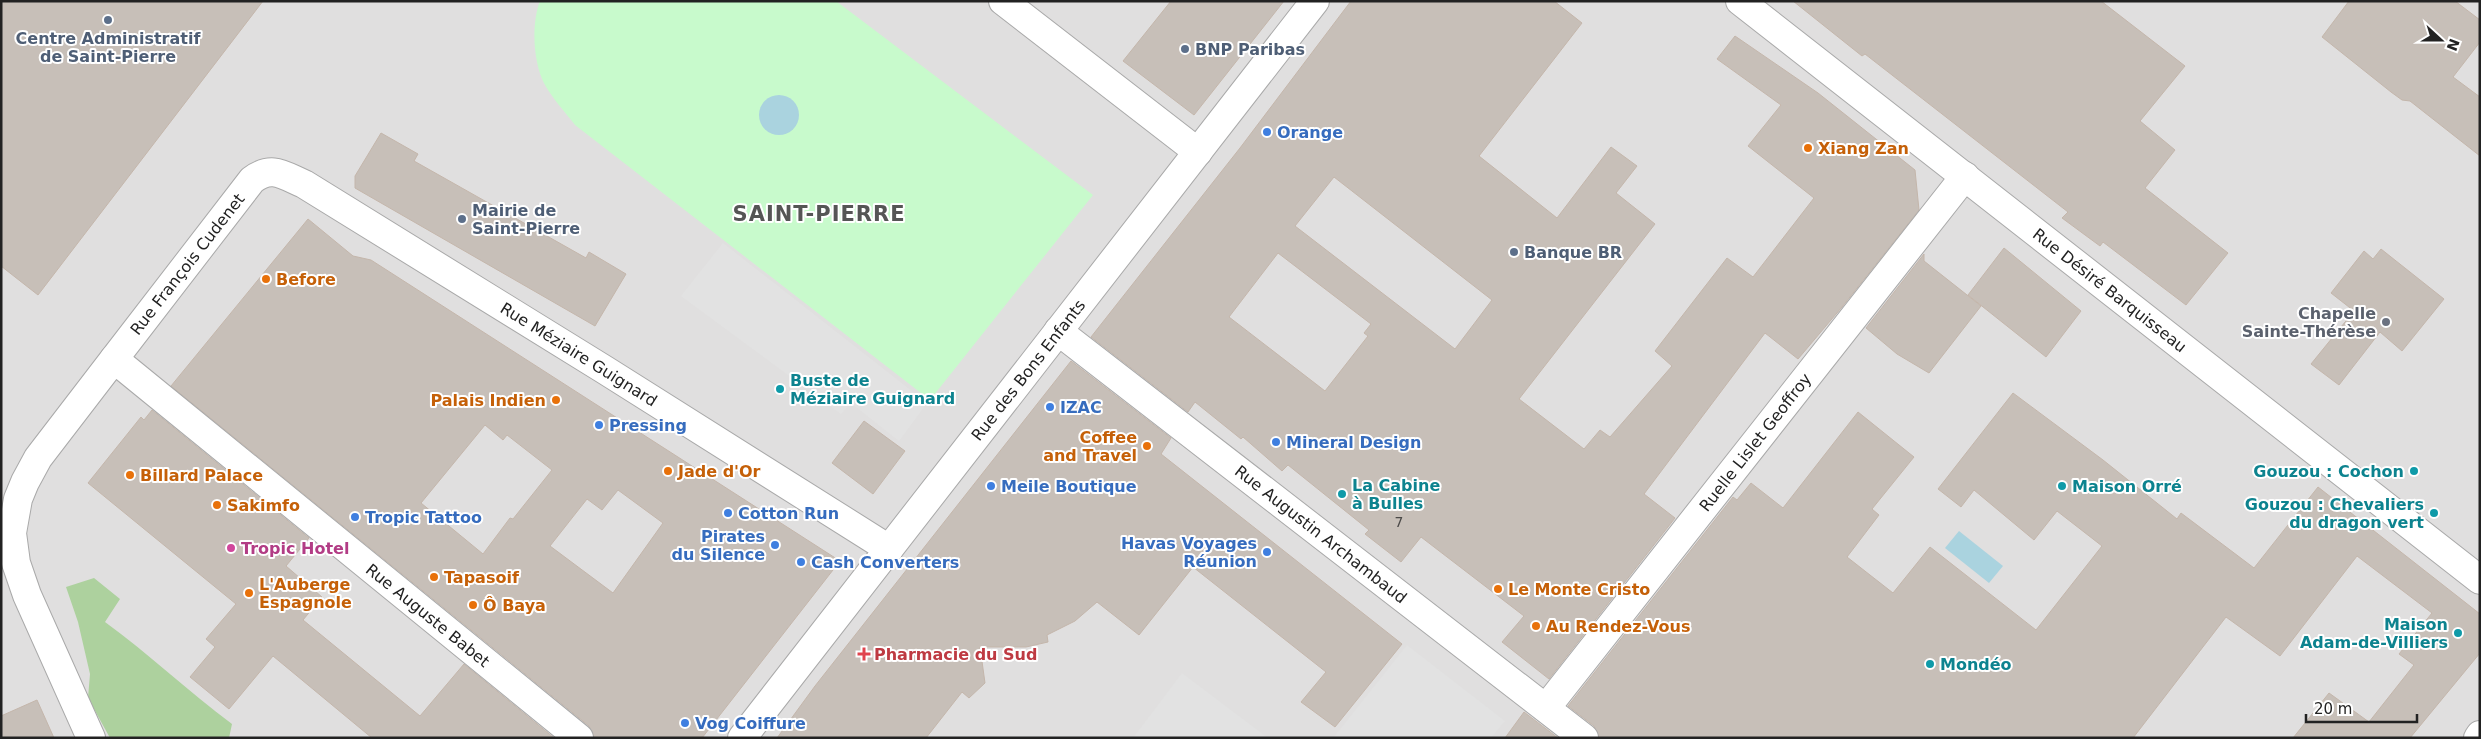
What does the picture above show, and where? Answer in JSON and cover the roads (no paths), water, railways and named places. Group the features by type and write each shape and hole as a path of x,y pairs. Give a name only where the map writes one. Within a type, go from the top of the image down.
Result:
{"street":[{"path":"1003,1 1198,152"},
{"name":"Rue des Bons Enfants","path":"742,738 1315,1"},
{"name":"Rue Désiré Barquisseau","path":"1740,1 2480,580"},
{"name":"Rue François Cudenet","path":"7,533 24,482 38,458 252,180 262,172"},
{"name":"Rue Méziaire Guignard","path":"262,172 275,172 304,184 605,370 889,549"},
{"name":"Ruelle Lislet Geoffroy","path":"1546,708 1965,176"},
{"name":"Rue Augustin Archambaud","path":"1058,331 1584,738"},
{"name":"Rue Auguste Babet","path":"114,359 579,738"},
{"path":"7,533 27,595 91,738"}],"water":[{"path":"779,95 793,101 799,115 793,129 779,135 765,129 759,115 765,101"},
{"path":"1959,531 2003,566 1989,583 1945,548"}],"place":[{"name":"Centre Administratif de Saint-Pierre","path":"108,20"},
{"name":"BNP Paribas","path":"1185,49"},
{"name":"Orange","path":"1267,132"},
{"name":"Xiang Zan","path":"1808,148"},
{"name":"Mairie de Saint-Pierre","path":"462,219"},
{"name":"Banque BR","path":"1514,252"},
{"name":"Before","path":"266,279"},
{"name":"Chapelle Sainte-Thérèse","path":"2386,322"},
{"name":"Buste de Méziaire Guignard","path":"780,389"},
{"name":"Palais Indien","path":"556,400"},
{"name":"IZAC","path":"1050,407"},
{"name":"Pressing","path":"599,425"},
{"name":"Mineral Design","path":"1276,442"},
{"name":"Coffee and Travel","path":"1147,446"},
{"name":"Jade d'Or","path":"668,471"},
{"name":"Gouzou : Cochon","path":"2414,471"},
{"name":"Billard Palace","path":"130,475"},
{"name":"Meile Boutique","path":"991,486"},
{"name":"Maison Orré","path":"2062,486"},
{"name":"La Cabine à Bulles","path":"1342,494"},
{"name":"Sakimfo","path":"217,505"},
{"name":"Cotton Run","path":"728,513"},
{"name":"Gouzou : Chevaliers du dragon vert","path":"2434,513"},
{"name":"Tropic Tattoo","path":"355,517"},
{"name":"Pirates du Silence","path":"775,545"},
{"name":"Tropic Hotel","path":"231,548"},
{"name":"Havas Voyages Réunion","path":"1267,552"},
{"name":"Cash Converters","path":"801,562"},
{"name":"Tapasoif","path":"434,577"},
{"name":"Le Monte Cristo","path":"1498,589"},
{"name":"L'Auberge Espagnole","path":"249,593"},
{"name":"Ô Baya","path":"473,605"},
{"name":"Au Rendez-Vous","path":"1536,626"},
{"name":"Maison Adam-de-Villiers","path":"2458,633"},
{"name":"Pharmacie du Sud","path":"864,654"},
{"name":"Mondéo","path":"1930,664"},
{"name":"Vog Coiffure","path":"685,723"}],"district":[{"name":"SAINT-PIERRE","path":"819,214"}]}
